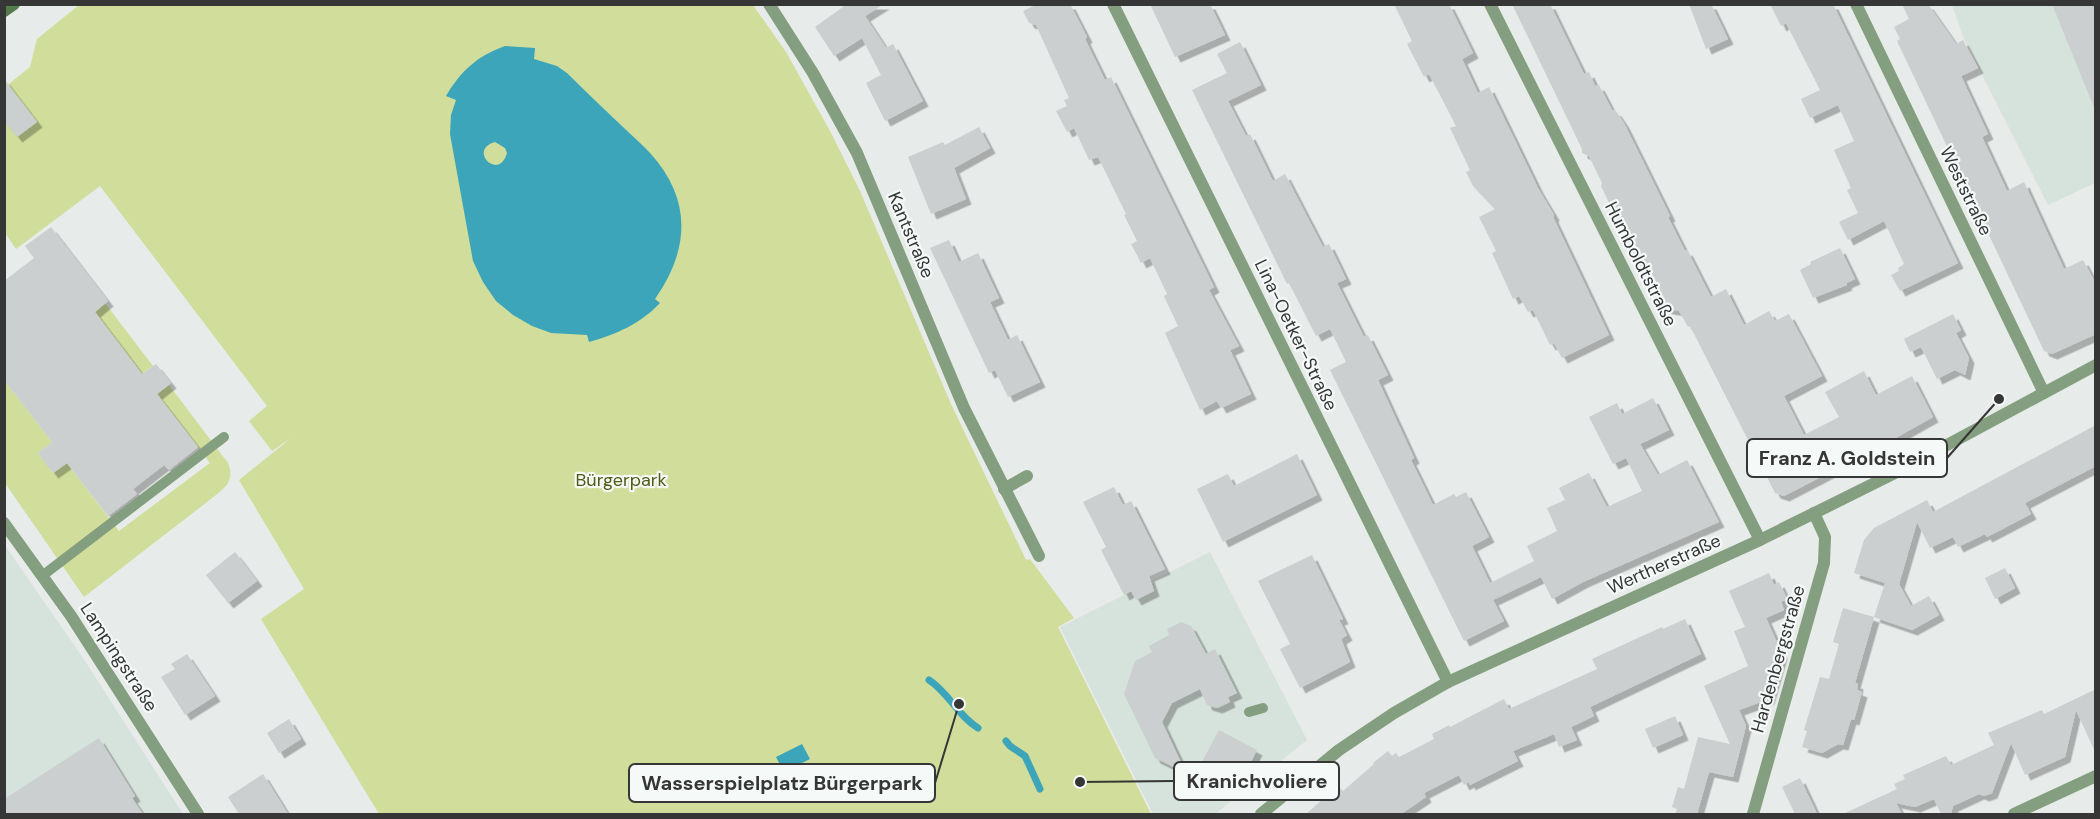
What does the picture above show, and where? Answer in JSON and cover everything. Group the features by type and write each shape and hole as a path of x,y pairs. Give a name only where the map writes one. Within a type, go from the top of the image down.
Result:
{"main road":[{"path":"4,11 14,4"}],"street":[{"name":"Kantstraße","path":"769,4 813,73 857,153 964,408 1039,556"},
{"name":"Lina-Oetker-Straße","path":"1113,4 1448,682"},
{"name":"Humboldtstraße","path":"1490,4 1760,540"},
{"name":"Weststraße","path":"1856,4 2044,393"},
{"name":"Wertherstraße","path":"1261,814 1339,750 1394,713 1448,682 1760,540 1896,472 2096,365"},
{"path":"1004,489 1027,476"},
{"name":"Hardenbergstraße","path":"1752,814 1824,563 1825,537 1814,513"},
{"name":"Lampingstraße","path":"4,523 71,616 198,814"},
{"path":"2014,814 2096,776"}],"lane":[{"path":"42,576 224,437"},
{"path":"1250,712 1263,708"}],"shaded area":[{"path":"1952,5 2095,5 2095,183 2048,205 1964,39"},
{"path":"4,544 83,658 183,814 5,814"},
{"path":"1210,552 1307,740 1215,814 1153,814 1060,627"}],"green space":[{"name":"Bürgerpark","path":"79,5 753,5 786,52 860,191 951,404 1026,560 1030,559 1074,618 1058,627 1151,814 379,814 261,619 304,589 239,480 291,438 272,451 249,421 267,406 100,186 16,249 5,233 5,87 30,67 37,39"},
{"path":"105,303 153,366 142,374 94,312"},
{"path":"4,380 52,442 38,453 53,473 67,463 119,531 210,463 157,394 169,385 228,463 229,481 216,495 84,597 5,483"}],"water":[{"path":"505,46 535,48 534,59 557,66 567,73 650,153 664,170 679,206 680,243 667,280 655,299 660,303 644,317 618,332 589,342 587,335 551,333 532,326 513,315 496,301 473,261 450,134 451,115 456,100 446,96 471,65","holes":["495,142 505,148 507,153 498,165 492,164 484,157 487,146"]},
{"path":"802,744 810,759 784,772 776,757"}],"building":[{"path":"847,4 884,4 865,16 886,48 893,44 923,101 885,121 866,83 881,75 862,38 834,56 815,27"},
{"path":"1038,4 1070,4 1105,80 1111,77 1214,287 1209,290 1239,346 1230,350 1251,394 1221,408 1217,401 1200,410 1165,333 1178,326 1164,296 1167,294 1150,258 1141,263 1131,244 1137,241 1098,157 1089,160 1074,128 1067,132 1056,111 1067,106 1064,100 1069,98 1036,25 1029,23 1023,11"},
{"path":"1150,4 1210,4 1225,35 1175,57"},
{"path":"1394,4 1449,4 1473,53 1462,59 1478,93 1489,87 1538,188 1554,215 1609,335 1562,358 1554,343 1550,345 1533,310 1528,312 1519,296 1513,299 1492,253 1496,251 1479,217 1495,209 1473,186 1466,172 1470,170 1450,128 1456,126 1429,74 1424,77 1407,44 1412,41"},
{"path":"1512,4 1550,4 1584,74 1589,72 1595,86 1599,85 1612,110 1616,111 1624,123 1685,251 1687,250 1711,297 1726,289 1744,325 1769,311 1775,321 1789,314 1822,376 1784,396 1804,435 1839,417 1825,392 1864,371 1876,395 1912,376 1933,417 1874,450 1876,455 1840,472 1838,468 1784,496 1775,493 1690,326 1688,327 1679,311 1658,307 1660,300 1653,283 1643,266 1640,266 1589,156 1582,153"},
{"path":"1689,4 1711,4 1728,39 1706,49"},
{"path":"1770,4 1833,4 1958,263 1900,291 1891,275 1899,271 1898,268 1904,264 1884,221 1848,240 1839,222 1858,213 1847,190 1851,188 1834,150 1854,141 1838,105 1810,118 1801,99 1820,90 1786,23 1781,26"},
{"path":"1902,4 1928,4 1956,44 1963,40 1978,68 1961,76 1988,134 1982,137 2007,191 2024,182 2064,269 2083,260 2096,284 2096,334 2052,354 2044,351 1897,41 1900,39 1894,27 1909,19"},
{"path":"2052,4 2096,4 2095,110"},
{"path":"1240,42 1261,85 1228,101 1246,136 1250,134 1273,181 1285,174 1323,247 1329,244 1346,279 1337,283 1364,337 1368,335 1388,375 1378,380 1414,458 1411,460 1433,505 1454,494 1456,497 1466,492 1489,537 1472,546 1490,583 1534,561 1527,546 1557,531 1547,508 1565,500 1559,488 1589,473 1607,507 1642,491 1626,458 1613,464 1589,417 1617,403 1622,414 1653,398 1669,430 1640,444 1658,475 1687,460 1719,522 1583,582 1552,599 1541,577 1493,600 1504,621 1464,641 1330,370 1346,362 1330,329 1316,336 1289,283 1287,284 1192,90 1227,73 1217,54"},
{"path":"4,79 37,122 17,137 4,121"},
{"path":"979,127 990,148 954,168 966,199 931,214 908,157 943,142 945,145"},
{"path":"51,227 108,301 95,312 142,374 156,364 171,383 157,394 198,447 169,470 164,465 133,489 137,494 108,516 67,463 53,473 45,463 38,453 52,442 4,380 4,281 34,258 25,246"},
{"path":"949,240 959,262 978,253 999,298 990,302 1008,340 1017,335 1040,382 1008,397 995,370 989,373 930,248"},
{"path":"1840,248 1855,279 1846,283 1847,285 1813,298 1800,270 1811,264 1810,262"},
{"path":"1953,314 1961,330 1956,333 1969,358 1965,375 1955,370 1937,379 1921,347 1910,352 1904,339"},
{"path":"2096,425 2096,466 2025,503 2031,514 1987,537 1985,534 1958,547 1953,537 1930,548 1917,522 1899,584 1911,606 1929,596 1939,615 1912,630 1874,617 1885,583 1854,573 1864,540 1874,528 1927,500 1933,512"},
{"path":"1297,454 1317,495 1223,542 1197,489 1228,474 1234,486"},
{"path":"1114,487 1123,505 1131,501 1165,569 1149,576 1154,591 1136,600 1131,591 1124,595 1101,550 1106,547 1083,502"},
{"path":"235,552 257,581 228,603 206,575"},
{"path":"1312,555 1343,619 1339,620 1347,635 1341,639 1350,662 1300,688 1280,649 1290,644 1258,581"},
{"path":"2005,568 2015,588 1995,599 1985,578"},
{"path":"1769,573 1774,585 1779,582 1787,599 1781,602 1784,610 1766,618 1782,654 1769,699 1739,710 1746,726 1733,777 1709,772 1697,814 1675,814 1677,809 1672,807 1678,787 1684,789 1698,737 1730,744 1704,686 1748,666 1734,631 1745,627 1729,591"},
{"path":"1843,608 1874,617 1855,683 1858,684 1857,690 1862,692 1854,720 1851,719 1843,745 1838,744 1822,753 1802,747 1807,731 1804,730 1820,677 1829,679 1839,644 1833,642"},
{"path":"1685,619 1701,654 1590,707 1594,716 1571,727 1577,740 1559,747 1554,734 1513,751 1518,761 1470,785 1469,782 1464,785 1459,775 1424,793 1426,797 1401,814 1306,814 1338,786 1343,791 1388,751 1392,756 1396,753 1399,757 1434,739 1432,734 1504,699 1509,709 1597,669 1592,659"},
{"path":"1181,622 1191,626 1206,654 1215,649 1237,693 1228,697 1230,702 1217,708 1207,705 1200,689 1172,703 1162,722 1186,773 1155,758 1124,694 1135,661 1152,652 1149,646 1169,635 1167,629"},
{"path":"187,654 215,696 185,715 161,677 175,669 171,664"},
{"path":"2096,689 2096,754 2076,710 2065,757 2025,775 2011,743 1992,793 1984,796 1979,794 1953,806 1951,814 1941,814 1934,799 1915,807 1896,803 1902,814 1843,814 1897,789 1894,784 1905,779 1903,775 1946,756 1951,765 1994,745 1988,733 2042,710 2044,714"},
{"path":"1675,716 1683,735 1653,748 1645,729"},
{"path":"289,719 301,739 279,753 267,733"},
{"path":"1219,730 1257,750 1236,791 1197,771"},
{"path":"99,738 135,796 132,798 143,814 4,814 4,799"},
{"path":"263,774 288,814 239,814 228,797"},
{"path":"1800,778 1817,814 1795,814 1782,787"}],"waterway":[{"path":"929,680 978,728"},
{"path":"1006,741 1025,756 1040,789"}],"place":[{"name":"Franz A. Goldstein","path":"1999,399"},
{"name":"Wasserspielplatz Bürgerpark","path":"959,704"},
{"name":"Kranichvoliere","path":"1080,782"}]}
